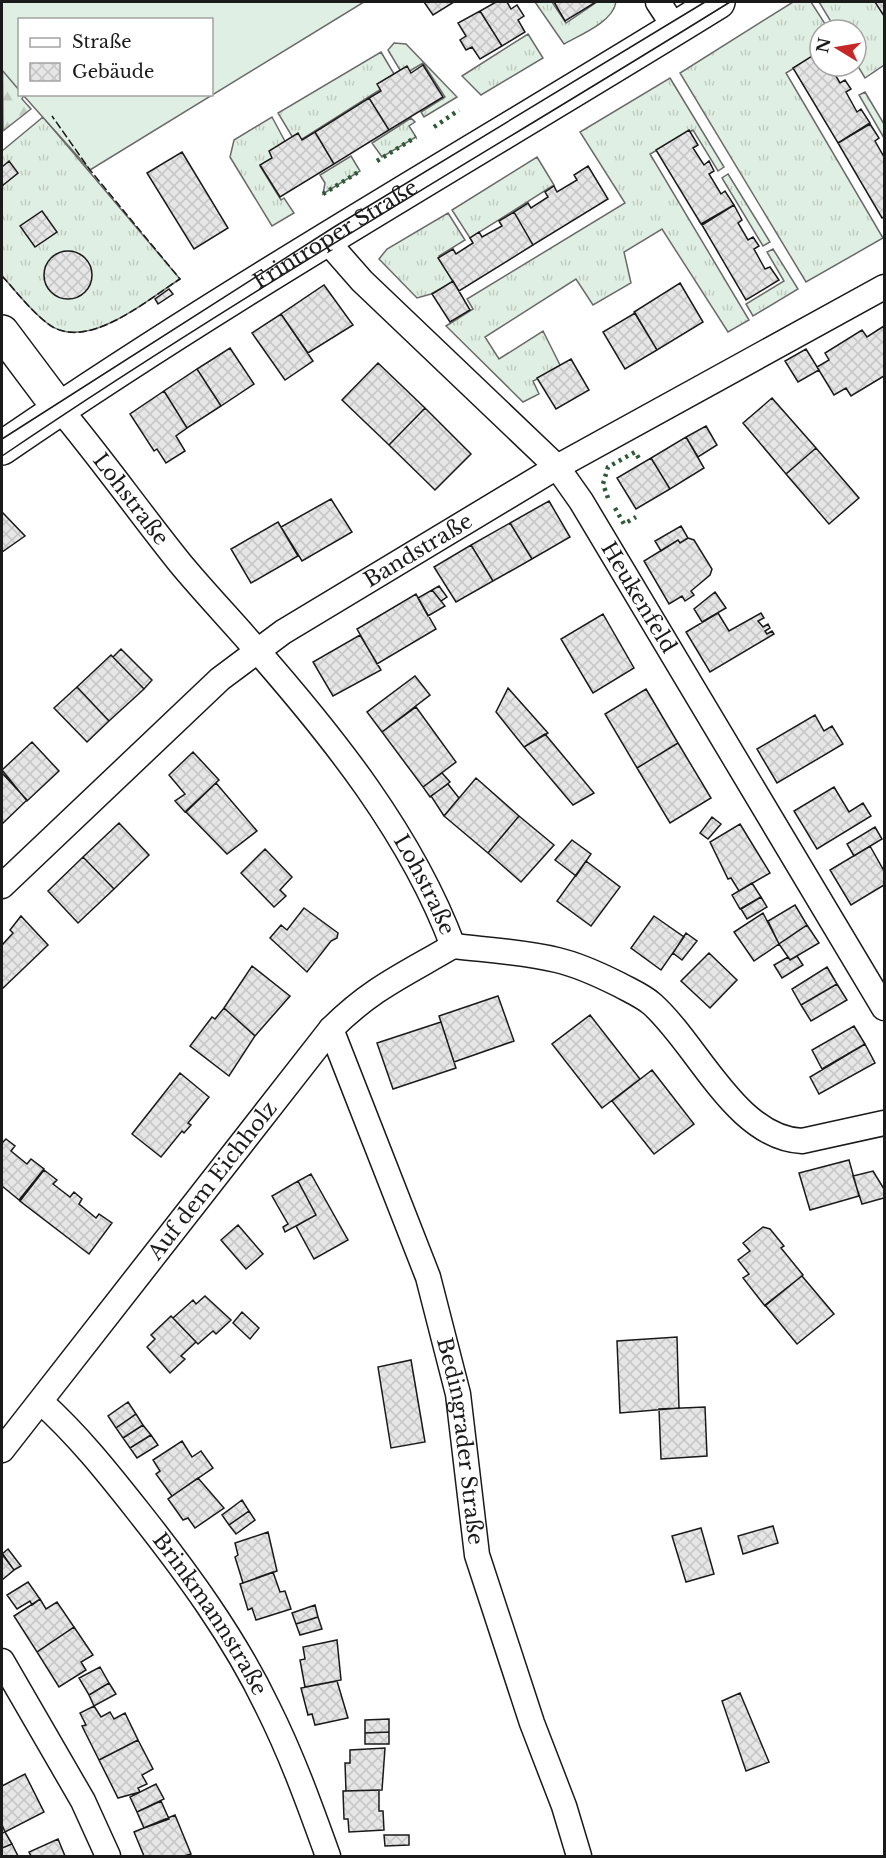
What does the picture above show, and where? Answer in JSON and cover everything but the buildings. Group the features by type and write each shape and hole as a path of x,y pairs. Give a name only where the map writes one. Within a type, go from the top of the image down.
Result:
{"main road":[{"name":"Frintroper Straße","path":"2,448 68,419 326,240 667,15 718,2"},
{"path":"2,332 68,419"}],"street":[{"name":"Heukenfeld","path":"326,240 363,281 557,467 587,511 885,1008"},
{"name":"Bandstraße","path":"2,886 220,679 257,650 557,467 885,286"},
{"name":"Lohstraße","path":"68,419 180,563 257,650 371,793 413,861 442,917 453,946 556,960 584,968 630,990 651,1004 745,1116 765,1132 790,1141 802,1141 885,1123"},
{"name":"Auf dem Eichholz","path":"2,1450 331,1029 355,1005 378,988 453,946"},
{"name":"Bedingrader Straße","path":"331,1029 428,1278 458,1394 477,1555 532,1723 564,1806 579,1857"},
{"name":"Brinkmannstraße","path":"41,1402 115,1482 182,1568 228,1635 268,1706 290,1756 328,1857"},
{"path":"2,1661 78,1791 108,1857"}],"green space":[{"path":"2,2 18,48 18,96 24,96 22,99 31,109 3,131"},
{"path":"2,2 364,2 213,95 213,18 18,18 18,89 2,70"},
{"path":"535,2 552,2 566,23 597,2 616,2 614,9 602,22 564,44"},
{"path":"793,2 811,2 821,18 808,18 808,59 786,73 883,238 806,282 680,73"},
{"path":"819,2 877,2 884,14 884,65 868,76 868,18 829,18"},
{"path":"528,34 543,58 481,95 462,76"},
{"path":"394,43 406,44 457,97 424,117 421,112 445,97 423,63 403,75 388,50"},
{"path":"381,52 397,79 296,143 278,113"},
{"path":"670,78 724,167 718,171 693,130 650,154 749,320 728,332 662,229 624,252 631,283 593,305 576,279 485,337 499,359 543,331 561,367 533,381 539,394 523,402 446,326 473,309 467,299 625,203 580,132"},
{"path":"865,92 884,124 884,138 859,95"},
{"path":"24,96 211,96 90,170"},
{"path":"43,117 180,279 115,320 97,328 79,332 62,331 47,323 2,276 2,151"},
{"path":"272,117 288,147 260,166 281,200 284,198 294,213 272,226 230,157 234,140"},
{"path":"411,118 415,122 409,126 416,137 382,157 372,143"},
{"path":"351,156 360,171 323,194 325,183 320,175"},
{"path":"537,157 554,185 470,238 452,210"},
{"path":"728,174 770,242 763,246 722,178"},
{"path":"448,213 465,240 439,256 455,281 431,294 417,298 379,259 387,249"},
{"path":"773,249 798,289 753,316 746,304 784,281 767,252"}],"tram line":[{"path":"2,439 334,227 705,2"},
{"path":"2,456 91,396 272,281 730,2"}],"hedge":[{"path":"434,127 459,110"},
{"path":"377,161 416,137"},
{"path":"323,194 360,171"},
{"path":"608,498 603,484 608,467 635,452 640,460"},
{"path":"615,508 624,524 636,517"}],"fence":[{"path":"2,276 47,323 62,331 79,332 97,328 115,320 180,279 90,170 52,116"}]}
